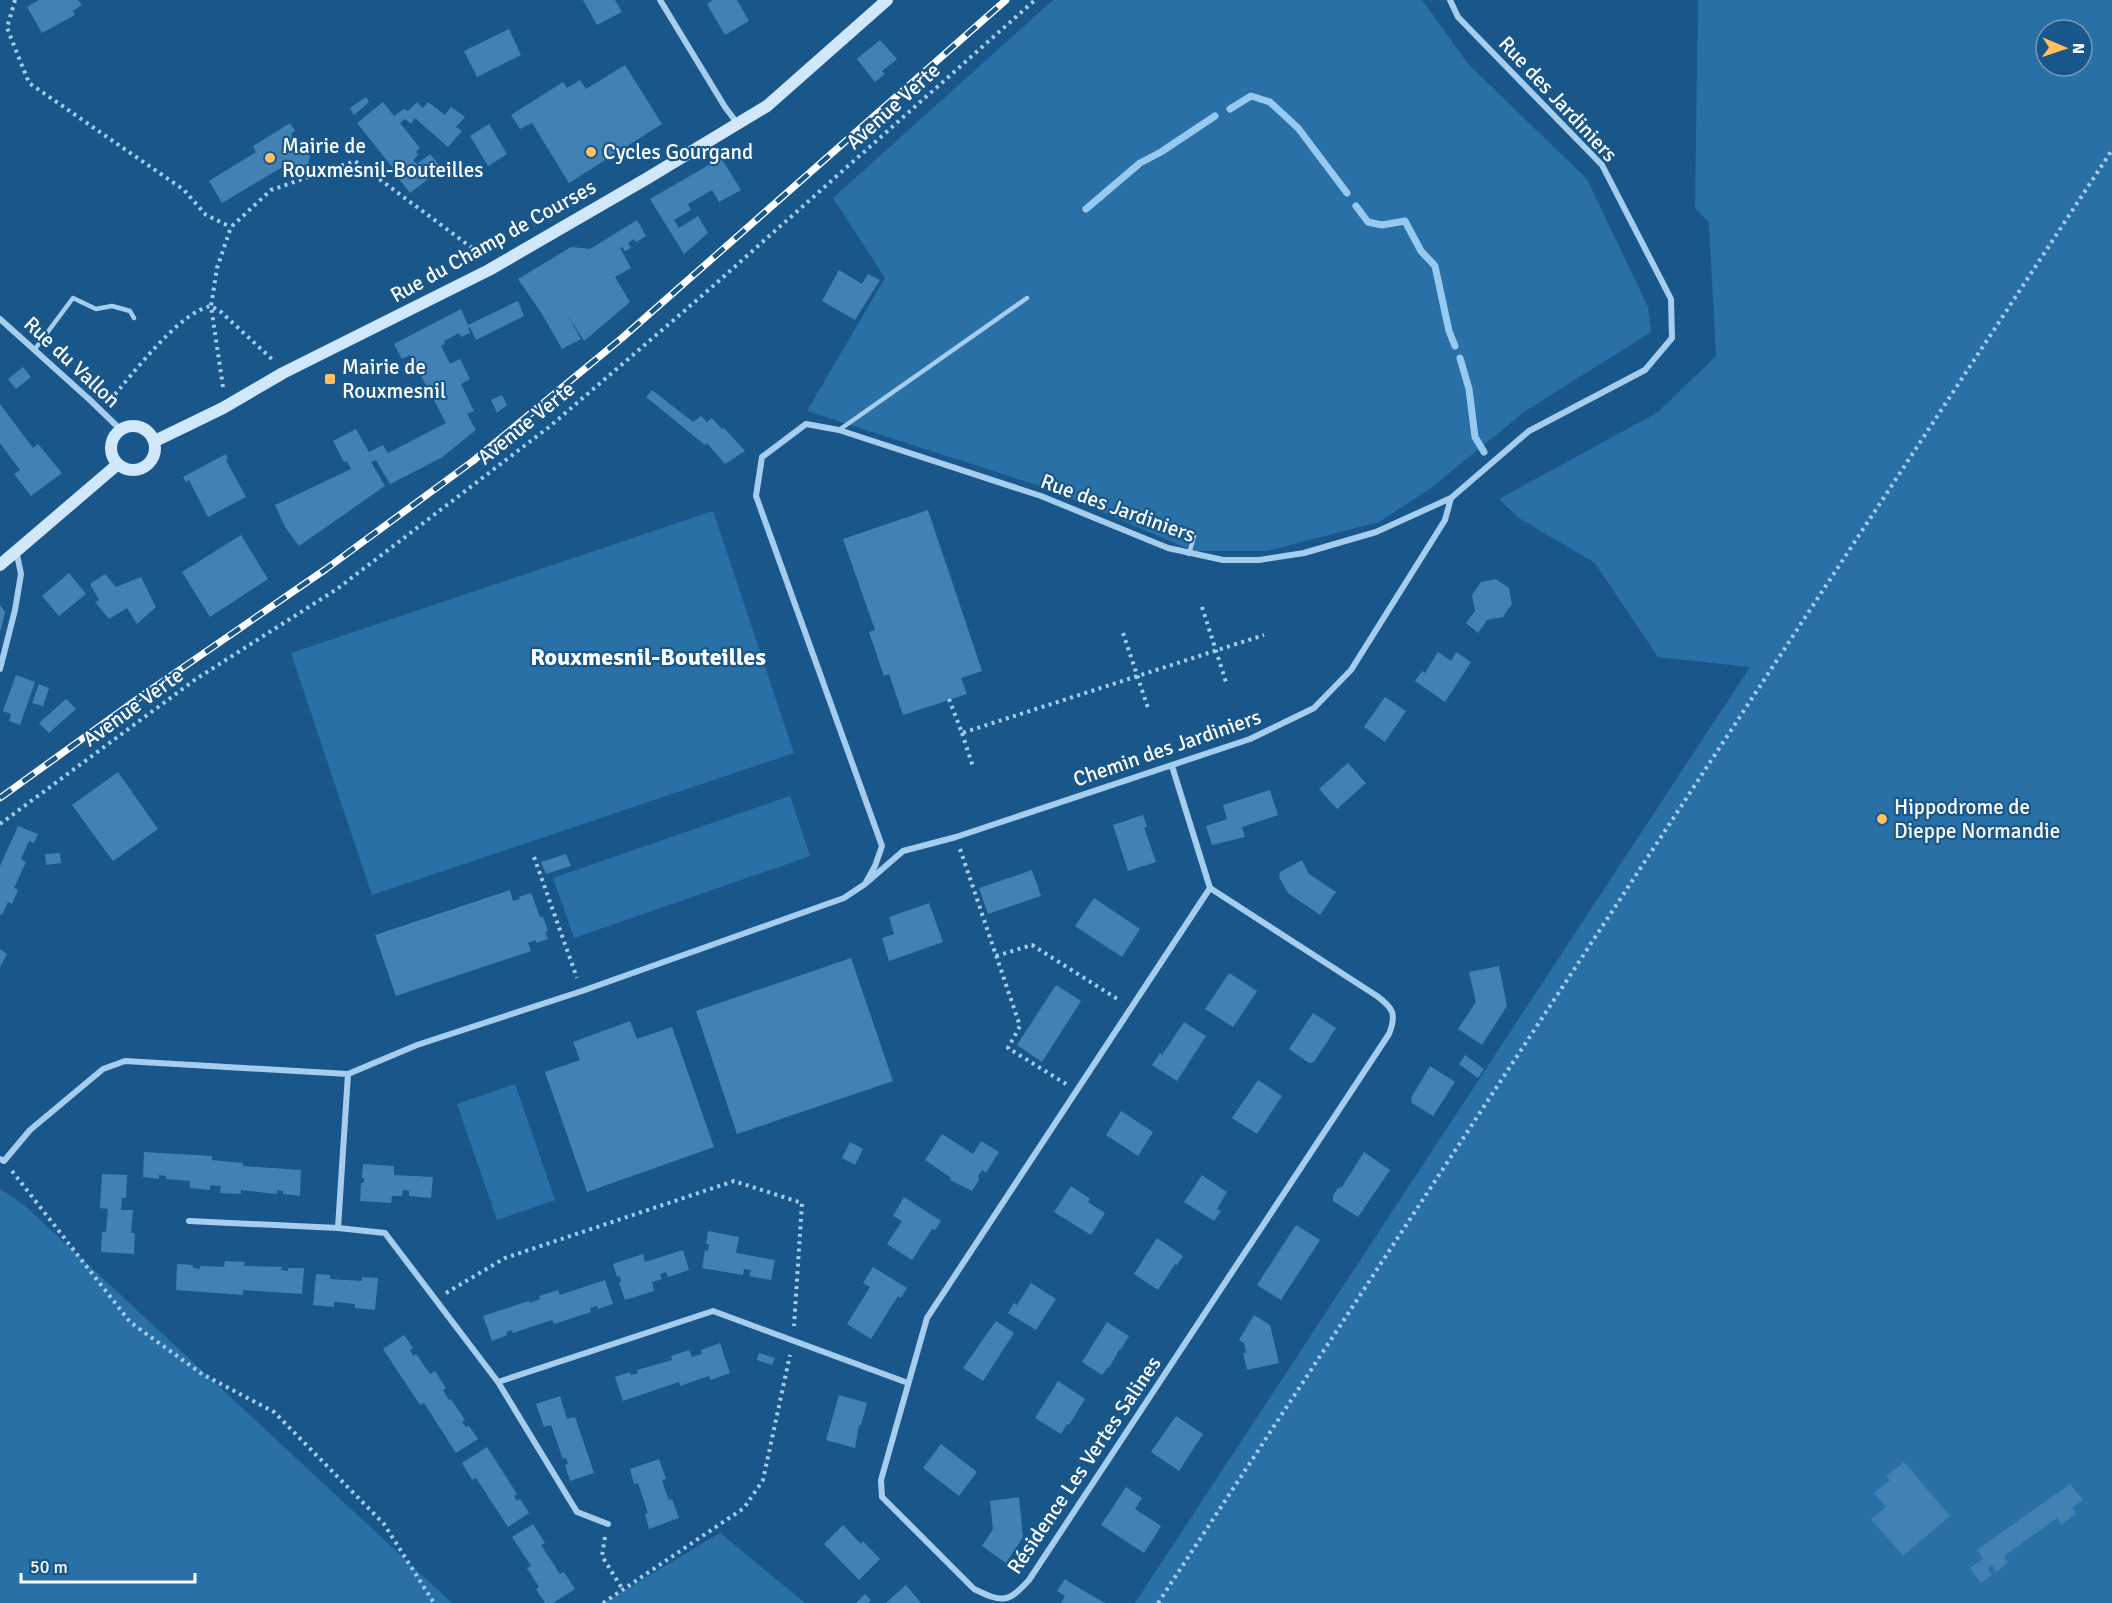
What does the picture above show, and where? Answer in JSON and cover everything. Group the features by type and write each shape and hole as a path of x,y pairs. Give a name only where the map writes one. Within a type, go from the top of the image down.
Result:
{"main road":[{"name":"Rue du Champ de Courses","path":"154,441 187,427 283,373 489,270 646,180 767,106 887,0"},
{"path":"134,426 140,427 151,435 154,441 154,456 145,467 131,470 118,464 113,458 111,450 115,436 121,430 134,426"},
{"path":"0,565 118,464"}],"street":[{"path":"660,0 737,123"},
{"name":"Rue des Jardiniers","path":"865,884 882,846 756,496 762,457 806,424 839,430 1041,496 1168,548 1223,560 1259,560 1304,553 1376,532 1451,498 1529,431 1645,370 1672,338 1671,299 1602,165 1458,17 1450,0"},
{"name":"Rue du Vallon","path":"0,319 121,430"},
{"name":"Chemin des Jardiniers","path":"348,1074 417,1045 582,991 844,898 865,884 903,851 956,837 1250,739 1314,708 1351,670 1445,520 1451,498"},
{"path":"0,669 15,610 21,574 16,549"},
{"path":"1172,766 1210,888"},
{"name":"Résidence Les Vertes Salines","path":"1210,888 1387,1003 1393,1012 1394,1023 1389,1034 1029,1580 1015,1597 1004,1602 990,1598 974,1589 882,1497 881,1480 927,1318 1210,888"},
{"path":"2,1160 30,1130 103,1069 125,1061 348,1074 338,1228"},
{"path":"189,1221 338,1228 385,1233 498,1382 577,1512 608,1524"},
{"path":"498,1382 713,1311 908,1383"}],"lane":[{"path":"35,349 73,298 96,309 112,306 130,311 134,318"},
{"path":"839,430 1027,298"},
{"path":"1189,554 1194,536"}],"path":[{"path":"15,0 7,28 29,83 184,190 206,214 231,227"},
{"name":"Avenue Verte","path":"0,824 196,679 337,589 549,427 704,294 1035,0"},
{"path":"1158,1603 2112,150"},
{"path":"236,400 223,387 212,306 217,268 231,227 271,190 355,161 483,256 489,270"},
{"path":"101,410 178,325 201,308 212,306 221,312 283,373"},
{"path":"1202,607 1226,682"},
{"path":"1123,633 1148,708"},
{"path":"962,733 1264,636"},
{"path":"949,699 973,767"},
{"path":"956,837 1020,1026 1008,1048 1077,1090"},
{"path":"534,857 582,991"},
{"path":"996,956 1032,945 1131,1008"},
{"path":"2,1160 130,1322 202,1374 274,1412 384,1524 434,1603"},
{"path":"435,1299 506,1258 734,1182 802,1203 793,1340 764,1480 744,1508 603,1603"},
{"path":"608,1524 602,1556 623,1590"}],"shaded area":[{"path":"1053,0 1422,0 1469,65 1587,179 1648,307 1651,332 1524,412 1431,488 1379,522 1267,551 1193,551 1049,489 807,411 885,278 833,198"},
{"name":"Hippodrome de Dieppe Normandie","path":"1698,0 2112,0 2112,1603 1135,1603 1750,667 1658,657 1595,563 1519,518 1499,499 1658,412 1716,356 1709,223 1695,208"},
{"path":"713,511 794,753 372,895 291,653"},
{"path":"790,796 810,856 574,938 553,878"},
{"path":"515,1084 555,1200 497,1220 457,1104"},
{"path":"0,1189 24,1205 452,1603 0,1603"},
{"path":"720,1533 805,1603 603,1603"}],"building":[{"path":"39,0 78,0 82,5 73,11 75,15 42,33 27,7"},
{"path":"583,0 615,0 622,12 597,25"},
{"path":"713,0 737,0 749,21 725,35 707,4"},
{"path":"509,29 521,55 477,77 464,51"},
{"path":"880,40 897,59 882,71 885,74 875,82 857,59"},
{"path":"625,65 662,124 569,183 532,123 520,129 511,115 563,82 567,88 580,80 586,89"},
{"path":"366,97 369,102 354,115 350,108"},
{"path":"383,102 394,116 404,109 408,111 417,102 423,108 428,102 445,115 451,107 465,117 456,127 462,131 448,147 415,118 411,124 405,119 400,123 420,148 413,160 417,164 430,154 440,166 435,170 437,172 410,193 357,123"},
{"path":"290,123 295,131 291,134 295,140 301,142 310,156 308,164 296,172 284,166 222,203 209,181 256,152 253,146"},
{"path":"489,124 507,154 488,166 470,136"},
{"path":"721,158 741,190 719,202 712,190 688,204 691,210 674,220 679,228 698,216 708,233 684,254 650,199"},
{"path":"637,220 646,236 636,242 634,239 628,243 631,248 625,251 622,247 620,248 631,268 615,277 630,302 584,341 567,314 581,339 562,349 518,279 571,247 590,249"},
{"path":"839,270 862,284 868,274 880,280 855,320 822,301"},
{"path":"518,301 524,316 476,340 470,327 468,328 470,333 461,337 459,333 444,341 445,344 441,346 450,364 460,359 470,379 461,384 474,411 467,414 476,430 441,458 390,484 376,460 371,462 385,486 299,546 285,527 275,505 351,469 347,461 344,462 333,441 356,429 369,452 383,445 388,453 446,423 410,355 402,359 394,344 461,309 468,325"},
{"path":"23,367 31,377 16,389 8,379"},
{"path":"652,390 693,422 701,416 707,422 712,418 745,451 725,464 707,443 705,445 646,397"},
{"path":"502,395 507,405 497,413 491,400"},
{"path":"0,404 33,448 38,444 62,473 31,496 14,474 20,470 0,443"},
{"path":"226,454 228,459 226,460 246,497 208,517 189,480 186,482 183,477"},
{"path":"928,510 982,671 961,678 967,694 903,715 889,674 884,676 869,632 875,630 843,539"},
{"path":"241,535 268,579 210,617 182,572"},
{"path":"69,573 86,594 59,616 42,596"},
{"path":"105,574 116,587 141,577 156,607 137,624 127,608 109,619 95,602 99,600 90,584"},
{"path":"1496,579 1509,588 1512,604 1503,617 1487,620 1478,633 1466,623 1475,611 1472,595 1481,582"},
{"path":"0,605 5,612 1,630 0,630"},
{"path":"1438,652 1451,661 1456,652 1471,662 1445,702 1415,681 1422,671 1425,673"},
{"path":"16,675 35,682 20,725 9,721 11,714 3,711"},
{"path":"39,684 49,688 43,706 32,703"},
{"path":"1385,697 1406,711 1385,742 1364,727"},
{"path":"66,699 76,709 49,733 39,723"},
{"path":"1348,763 1366,783 1337,809 1319,789"},
{"path":"118,772 158,829 113,861 72,805"},
{"path":"1270,790 1278,815 1242,827 1245,837 1212,845 1206,826 1227,819 1223,805"},
{"path":"1143,815 1147,827 1144,827 1156,862 1128,871 1113,825"},
{"path":"18,826 38,834 34,843 29,841 21,859 26,862 14,888 18,890 12,904 8,902 2,915 0,914 0,866"},
{"path":"60,853 61,863 46,865 45,854"},
{"path":"566,854 571,866 546,874 541,862"},
{"path":"1302,860 1309,874 1336,892 1320,915 1288,893 1279,877 1280,872"},
{"path":"1032,870 1041,896 988,914 979,888"},
{"path":"510,890 513,901 531,893 540,917 543,917 548,939 528,943 531,951 396,996 375,935"},
{"path":"1094,898 1140,929 1122,957 1075,926"},
{"path":"929,903 943,942 889,961 882,938 894,934 889,917"},
{"path":"0,949 7,954 0,967"},
{"path":"851,958 893,1081 737,1134 696,1011"},
{"path":"1499,966 1507,1006 1482,1045 1458,1029 1476,1002 1469,972"},
{"path":"1229,973 1257,991 1233,1027 1205,1009"},
{"path":"1056,985 1081,1001 1042,1062 1017,1045"},
{"path":"1313,1013 1336,1028 1314,1062 1309,1063 1289,1049"},
{"path":"630,1021 637,1039 672,1027 714,1147 587,1192 545,1072 580,1060 573,1042"},
{"path":"1184,1022 1206,1036 1177,1081 1152,1065 1160,1053 1162,1055"},
{"path":"1465,1055 1484,1069 1478,1078 1459,1064"},
{"path":"1430,1066 1455,1082 1433,1116 1412,1103 1411,1098"},
{"path":"1258,1080 1282,1096 1257,1134 1232,1118"},
{"path":"1121,1111 1153,1132 1138,1156 1106,1135"},
{"path":"942,1134 973,1154 981,1141 999,1152 986,1173 982,1170 972,1191 950,1180 951,1178 925,1160"},
{"path":"850,1142 863,1149 855,1165 842,1158"},
{"path":"144,1152 212,1156 212,1160 243,1163 243,1166 301,1170 300,1196 283,1194 283,1191 277,1190 277,1194 241,1190 241,1194 220,1193 221,1186 210,1185 210,1190 190,1188 190,1181 166,1179 166,1176 159,1175 159,1179 143,1177"},
{"path":"1364,1152 1390,1170 1358,1217 1333,1201 1333,1195 1338,1188 1342,1187"},
{"path":"363,1164 394,1166 394,1175 433,1177 431,1198 409,1196 409,1191 403,1190 402,1196 392,1196 391,1203 360,1201 361,1183 364,1183"},
{"path":"102,1174 127,1175 126,1198 122,1198 121,1210 133,1210 131,1233 135,1233 134,1254 101,1252 102,1232 106,1232 108,1209 100,1208"},
{"path":"1202,1175 1227,1192 1217,1209 1221,1211 1214,1221 1184,1202"},
{"path":"1071,1186 1090,1199 1088,1202 1105,1213 1091,1235 1054,1212"},
{"path":"904,1197 941,1221 935,1230 932,1229 912,1260 887,1244 902,1221 893,1216"},
{"path":"1296,1225 1320,1240 1281,1300 1257,1285"},
{"path":"708,1231 739,1237 736,1253 775,1260 771,1280 749,1276 751,1270 744,1269 743,1275 702,1268 705,1250 708,1251 709,1244 706,1244"},
{"path":"1157,1238 1183,1256 1158,1290 1134,1274"},
{"path":"683,1250 689,1270 668,1277 666,1272 660,1274 662,1279 652,1282 654,1291 625,1300 619,1283 621,1282 620,1276 617,1277 613,1264 643,1254 645,1262"},
{"path":"225,1261 245,1262 244,1266 282,1267 281,1270 288,1271 288,1268 304,1268 302,1294 243,1290 243,1295 176,1290 177,1264 193,1265 193,1268 200,1269 200,1266 224,1267"},
{"path":"873,1267 907,1288 901,1298 898,1296 871,1339 847,1324 870,1287 863,1283"},
{"path":"316,1274 330,1275 330,1279 362,1281 362,1277 378,1278 375,1310 355,1308 355,1304 334,1302 334,1307 313,1305"},
{"path":"605,1280 613,1304 598,1309 597,1306 590,1308 591,1312 554,1324 552,1320 513,1333 512,1330 506,1332 507,1335 492,1341 483,1316 529,1301 530,1303 540,1299 539,1296 558,1290 560,1295"},
{"path":"1031,1283 1056,1299 1036,1330 1008,1313 1014,1303 1017,1305"},
{"path":"1254,1315 1270,1325 1279,1363 1247,1370 1243,1353 1246,1353 1244,1343 1239,1340"},
{"path":"996,1321 1014,1333 983,1381 963,1368"},
{"path":"1107,1322 1129,1336 1102,1375 1082,1362"},
{"path":"404,1335 413,1348 410,1350 413,1356 416,1354 430,1374 435,1371 446,1388 443,1390 449,1400 451,1399 465,1420 462,1422 466,1427 469,1426 478,1439 456,1453 424,1403 420,1405 383,1349"},
{"path":"720,1343 730,1373 711,1380 709,1376 680,1386 679,1382 623,1401 615,1377 630,1372 631,1375 638,1373 637,1370 672,1360 671,1356 689,1350 692,1357 702,1354 701,1350"},
{"path":"759,1353 775,1358 772,1365 757,1360"},
{"path":"1058,1381 1085,1399 1061,1434 1035,1418"},
{"path":"839,1395 867,1403 861,1425 859,1425 855,1448 826,1440"},
{"path":"560,1396 567,1419 575,1417 594,1473 570,1481 565,1465 568,1464 566,1458 563,1459 551,1425 544,1427 536,1404"},
{"path":"1176,1416 1203,1434 1179,1471 1151,1452"},
{"path":"941,1444 977,1472 959,1496 923,1468"},
{"path":"487,1447 517,1494 514,1496 517,1501 520,1499 529,1513 508,1527 476,1478 472,1480 462,1463"},
{"path":"659,1459 666,1479 662,1480 665,1490 669,1500 672,1499 679,1518 649,1529 645,1514 648,1513 638,1483 634,1484 630,1469"},
{"path":"1904,1462 1950,1516 1903,1556 1871,1519 1886,1507 1874,1493 1890,1480 1886,1476"},
{"path":"2070,1484 2083,1500 2072,1508 2076,1514 2061,1525 2057,1518 2004,1556 2008,1563 1996,1572 1992,1565 1988,1568 1992,1575 1981,1583 1970,1568 1983,1559 1977,1550"},
{"path":"1126,1487 1142,1498 1135,1509 1161,1526 1144,1553 1101,1525"},
{"path":"1019,1497 1023,1537 1006,1563 982,1546 993,1529 990,1501"},
{"path":"533,1524 545,1543 541,1545 560,1574 564,1572 575,1589 553,1603 545,1603 536,1589 539,1587 527,1568 531,1566 512,1537"},
{"path":"843,1525 861,1544 863,1541 880,1559 859,1580 824,1544"},
{"path":"1065,1579 1105,1603 1061,1603 1065,1596 1057,1591"},
{"path":"906,1585 921,1603 886,1603"},
{"path":"865,1594 871,1600 868,1603 856,1603"}],"waterway":[{"path":"1230,109 1251,96 1270,102 1298,128 1347,193"},
{"path":"1086,209 1140,163 1161,152 1215,116"},
{"path":"1356,206 1368,222 1382,225 1405,221 1421,251 1435,266 1449,331 1455,346"},
{"path":"1460,358 1469,389 1475,437 1484,452"}],"railway":[{"path":"0,798 143,695 326,569 473,461 622,338 1006,0"}],"place":[{"name":"Cycles Gourgand","path":"591,152"},
{"name":"Mairie de Rouxmesnil-Bouteilles","path":"270,158"},
{"name":"Mairie de Rouxmesnil","path":"330,379"},
{"name":"Hippodrome de Dieppe Normandie","path":"1882,819"}],"district":[{"name":"Rouxmesnil-Bouteilles","path":"648,657"}]}
